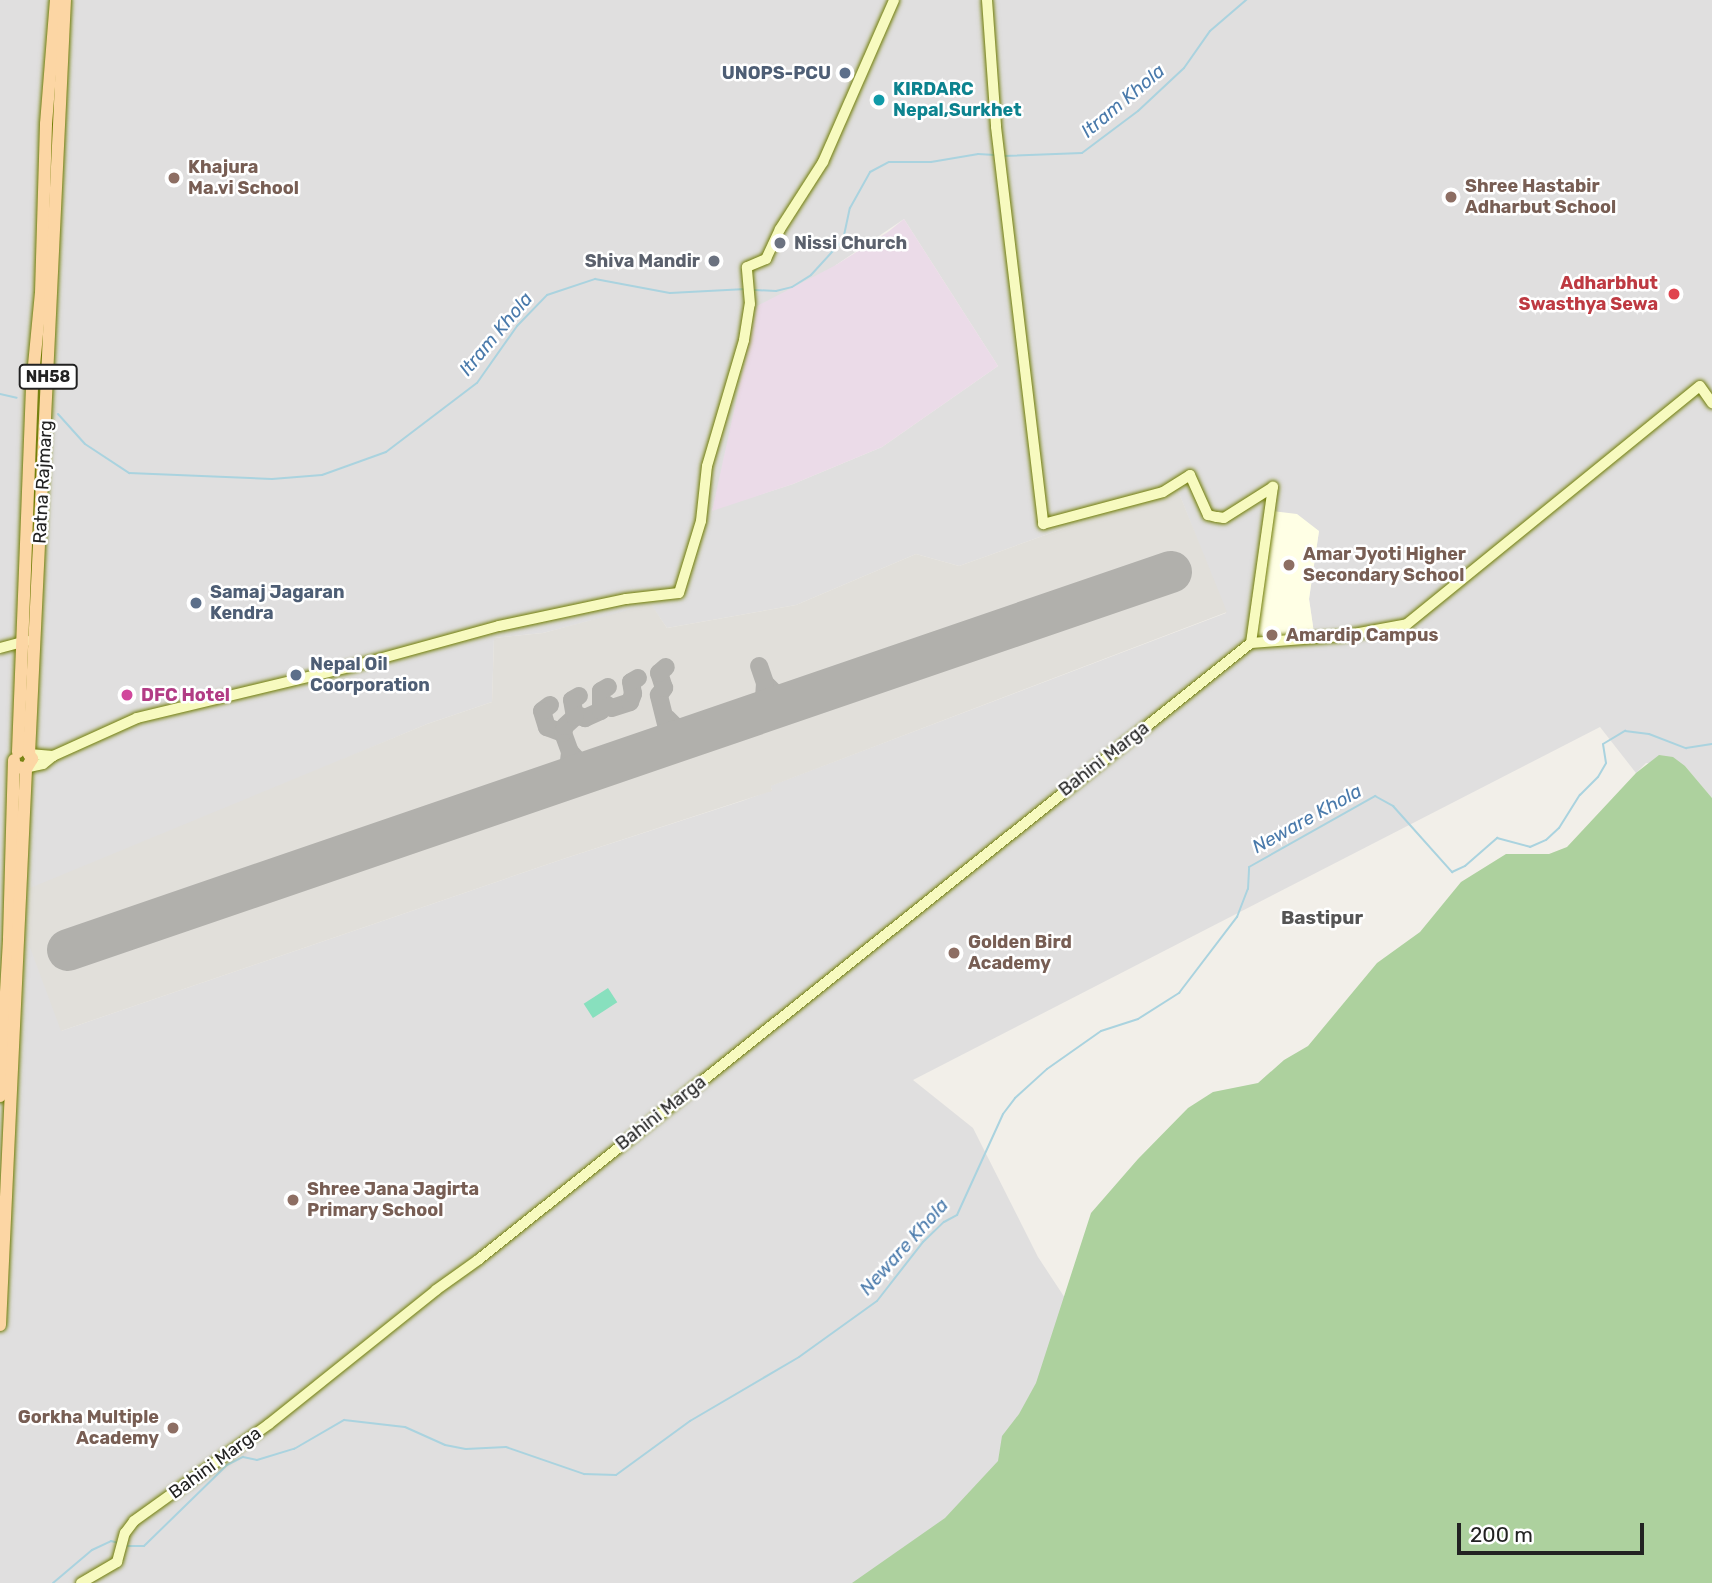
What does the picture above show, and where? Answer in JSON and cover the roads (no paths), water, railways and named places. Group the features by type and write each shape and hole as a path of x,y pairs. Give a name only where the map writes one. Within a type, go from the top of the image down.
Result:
{"main road":[{"name":"Ratna Rajmarg","path":"0,1325 24,761 21,641 30,444 41,293 46,124 56,0"},
{"name":"Ratna Rajmarg","path":"0,1096 35,642 60,54 65,0"},
{"path":"35,360 48,362"},
{"path":"30,444 45,445"}],"street":[{"path":"24,761 53,756 137,718 357,665 499,626 626,599 679,593 701,521 707,466 744,340 750,304 747,267 766,259 780,229 828,153 894,0"},
{"path":"987,0 1000,166 1043,524 1163,492 1190,475 1208,515 1217,517 1224,517 1273,487 1251,643 1343,636 1407,624 1700,386 1712,403"},
{"path":"0,648 21,641 35,642"},
{"name":"Bahini Marga","path":"80,1583 117,1562 134,1521 270,1424 1251,643"}],"waterway":[{"name":"Itram Khola","path":"1004,156 1082,153 1138,111 1184,68 1210,31 1246,0"},
{"name":"Itram Khola","path":"755,290 776,291 792,287 811,275 843,240 850,208 870,172 889,162 931,162 978,154 995,155"},
{"name":"Itram Khola","path":"58,414 85,444 129,473 272,479 322,475 386,452 477,383 517,326 547,295 595,279 670,293 746,289"},
{"name":"Itram Khola","path":"0,394 17,398"},
{"name":"Neware Khola","path":"128,1546 144,1546 227,1465 243,1457 257,1460 294,1449 344,1420 405,1427 445,1445 466,1449 506,1447 584,1474 616,1475 690,1421 799,1357 877,1301 923,1242 944,1222 957,1215 1003,1114 1015,1098 1047,1069 1101,1031 1138,1019 1179,993 1237,917 1248,889 1249,867 1375,796 1393,806 1452,872 1465,866 1497,838 1530,847 1546,840 1559,828 1580,795 1598,777 1606,763 1603,744 1625,731 1649,734 1686,748 1712,744"},
{"name":"Neware Khola","path":"53,1583 92,1550 111,1541 119,1543"}],"place":[{"name":"UNOPS-PCU","path":"845,73"},
{"name":"KIRDARC Nepal,Surkhet","path":"879,100"},
{"name":"Khajura Ma.vi School","path":"174,178"},
{"name":"Shree Hastabir Adharbut School","path":"1451,197"},
{"name":"Nissi Church","path":"780,243"},
{"name":"Shiva Mandir","path":"714,261"},
{"name":"Adharbhut Swasthya Sewa","path":"1674,294"},
{"name":"Amar Jyoti Higher Secondary School","path":"1289,565"},
{"name":"Samaj Jagaran Kendra","path":"196,603"},
{"name":"Amardip Campus","path":"1272,635"},
{"name":"Nepal Oil Coorporation","path":"296,675"},
{"name":"DFC Hotel","path":"127,695"},
{"name":"Golden Bird Academy","path":"954,953"},
{"name":"Shree Jana Jagirta Primary School","path":"293,1200"},
{"name":"Gorkha Multiple Academy","path":"173,1428"}],"district":[{"name":"Bastipur","path":"1322,918"}]}
